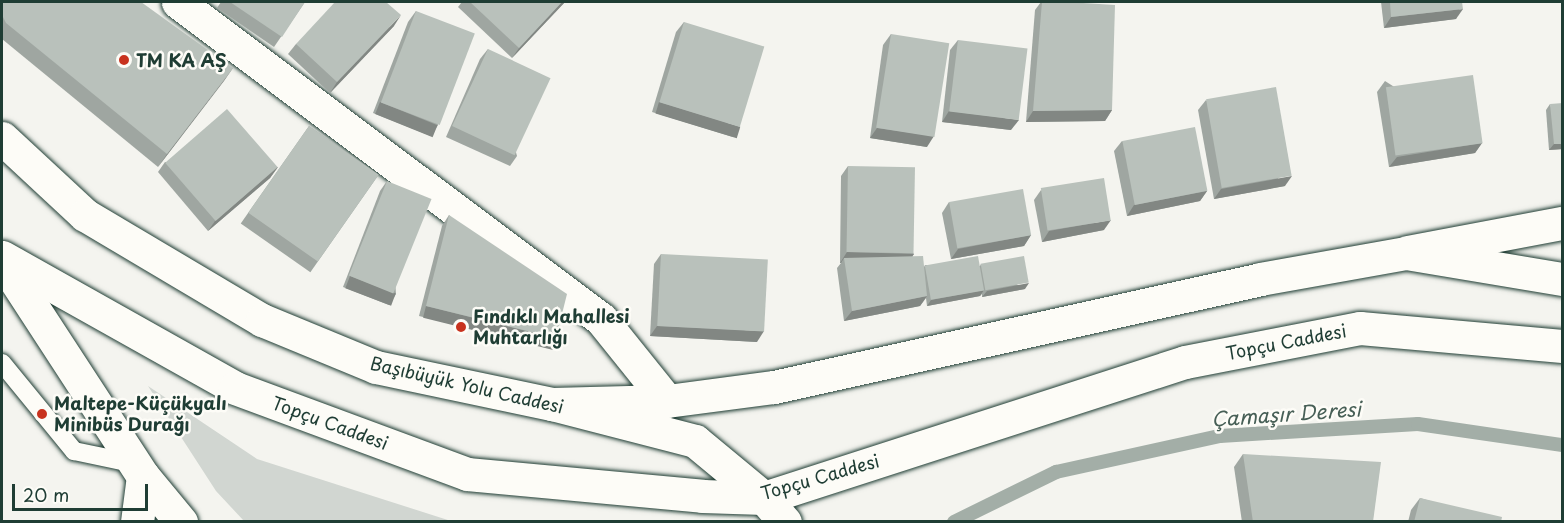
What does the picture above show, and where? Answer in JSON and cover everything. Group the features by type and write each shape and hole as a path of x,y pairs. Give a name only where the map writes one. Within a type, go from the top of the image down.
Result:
{"street":[{"path":"178,2 601,319 667,401"},
{"name":"Başıbüyük Yolu Caddesi","path":"2,138 85,215 262,320 376,367 552,404 695,441 774,510"},
{"path":"552,404 667,401 774,387 1260,279 1563,224"},
{"path":"1406,253 1563,279"},
{"path":"2,258 140,470 181,522"},
{"name":"Topçu Caddesi","path":"2,258 236,388 467,474 702,496 774,510 1185,362 1360,327 1563,346"},
{"path":"137,522 140,470"}],"lane":[{"path":"2,363 74,451 140,470"}],"shaded area":[{"path":"148,386 257,459 451,521 244,521 216,491"}],"building":[{"path":"2,2 141,2 233,68 167,154 6,23 2,15"},
{"path":"230,2 305,2 282,37"},
{"path":"335,2 386,2 401,15 337,82 296,44"},
{"path":"470,2 562,2 519,48"},
{"path":"1042,2 1115,5 1112,110 1033,111"},
{"path":"1390,2 1462,2 1463,9 1391,17"},
{"path":"416,11 475,34 440,125 381,102"},
{"path":"684,22 764,47 740,127 659,102"},
{"path":"891,34 949,43 934,137 876,128"},
{"path":"958,40 1027,49 1019,120 949,111"},
{"path":"488,49 551,78 515,155 452,126"},
{"path":"1473,75 1483,143 1395,156 1386,87"},
{"path":"1276,87 1292,176 1222,188 1206,99"},
{"path":"1563,103 1563,144 1554,144 1550,104"},
{"path":"227,109 278,167 216,221 165,163"},
{"path":"309,126 379,175 318,262 248,213"},
{"path":"1195,127 1207,191 1135,205 1122,141"},
{"path":"848,166 915,167 913,253 846,252"},
{"path":"1104,178 1111,220 1048,230 1041,188"},
{"path":"387,181 432,199 393,294 349,276"},
{"path":"1023,189 1031,235 957,248 949,202"},
{"path":"449,215 567,294 556,338 426,306"},
{"path":"661,254 768,260 764,332 657,326"},
{"path":"923,256 927,296 852,311 844,258"},
{"path":"978,256 984,290 931,300 925,265"},
{"path":"1024,256 1029,283 985,290 981,264"},
{"path":"1243,454 1381,462 1373,522 1253,522"},
{"path":"1420,498 1502,517 1501,522 1414,522"}],"waterway":[{"name":"Çamaşır Deresi","path":"954,522 1056,472 1220,436 1418,424 1562,445"}],"place":[{"name":"TM KA AŞ","path":"124,60"},
{"name":"Fındıklı Mahallesi Muhtarlığı","path":"461,327"},
{"name":"Maltepe-Küçükyalı Minibüs Durağı","path":"42,414"}]}
